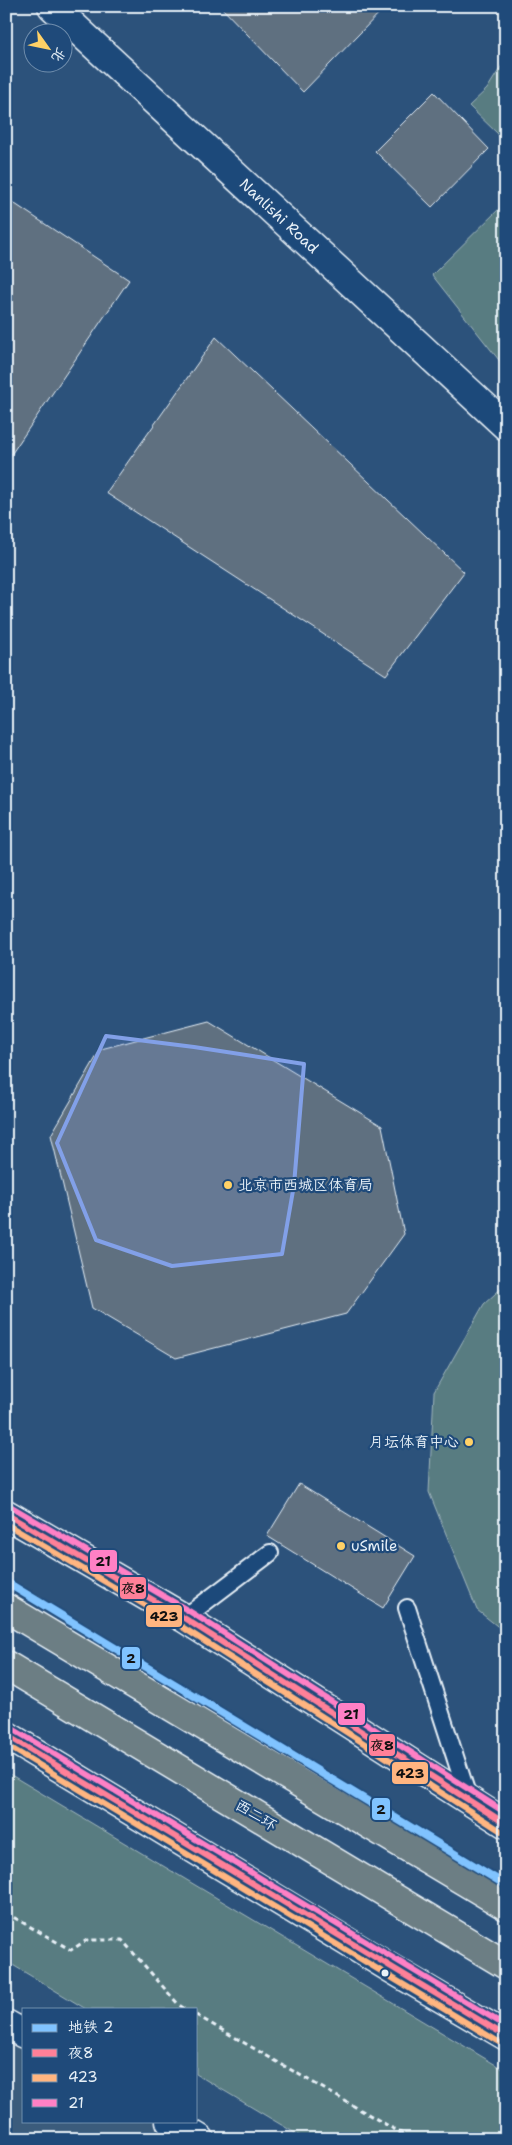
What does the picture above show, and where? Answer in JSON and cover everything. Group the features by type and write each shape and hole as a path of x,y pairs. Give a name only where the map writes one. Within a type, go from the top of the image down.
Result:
{"highway":[{"path":"6,1608 506,1906"},
{"name":"西二环","path":"6,1665 506,1965"}],"street":[{"name":"Nanlishi Road","path":"52,6 506,426"},
{"path":"6,1514 184,1618 506,1824"},
{"path":"6,1735 506,2036"},
{"path":"6,2024 22,2033"},
{"path":"172,2122 200,2139"}],"lane":[{"path":"184,1618 270,1553"},
{"path":"407,1608 469,1800"}],"path":[{"path":"6,1914 72,1950 87,1940 122,1940 184,2008"},
{"path":"198,2016 411,2139"}],"highlighted area":[{"path":"106,1036 304,1064 294,1185 282,1254 172,1266 96,1240 57,1143"}],"shaded area":[{"path":"6,2019 22,2029 22,2122 179,2122 206,2139 6,2139"}],"green space":[{"path":"506,59 506,151 498,134 469,106 487,89"},
{"path":"506,202 506,369 432,275"},
{"name":"月坛体育中心","path":"506,1284 506,1633 477,1610 429,1492 434,1392 484,1304"},
{"path":"6,1772 506,2071 506,2139 305,2139 198,2075 198,2008 84,2008 6,1961"}],"building":[{"path":"220,6 386,6 303,92"},
{"path":"434,92 489,149 432,207 375,151"},
{"path":"6,198 129,280 6,462"},
{"path":"216,337 464,572 386,675 106,493"},
{"name":"北京市西城区体育局","path":"209,1021 382,1126 404,1234 346,1314 176,1358 92,1308 51,1135 101,1049"},
{"name":"uSmile","path":"299,1484 415,1556 383,1608 267,1536"}],"metro line":[{"name":"2","path":"6,1582 506,1885"}],"transit line":[{"name":"21","path":"10,1506 189,1611 506,1813"},
{"name":"夜8","path":"6,1514 184,1618 506,1824"},
{"name":"423","path":"6,1524 179,1625 501,1831"},
{"name":"21","path":"11,1728 506,2026"},
{"name":"夜8","path":"6,1735 506,2036"},
{"name":"423","path":"6,1745 502,2044"}],"place":[{"name":"北京市西城区体育局","path":"228,1185"},
{"name":"月坛体育中心","path":"469,1442"},
{"name":"uSmile","path":"341,1546"}]}
